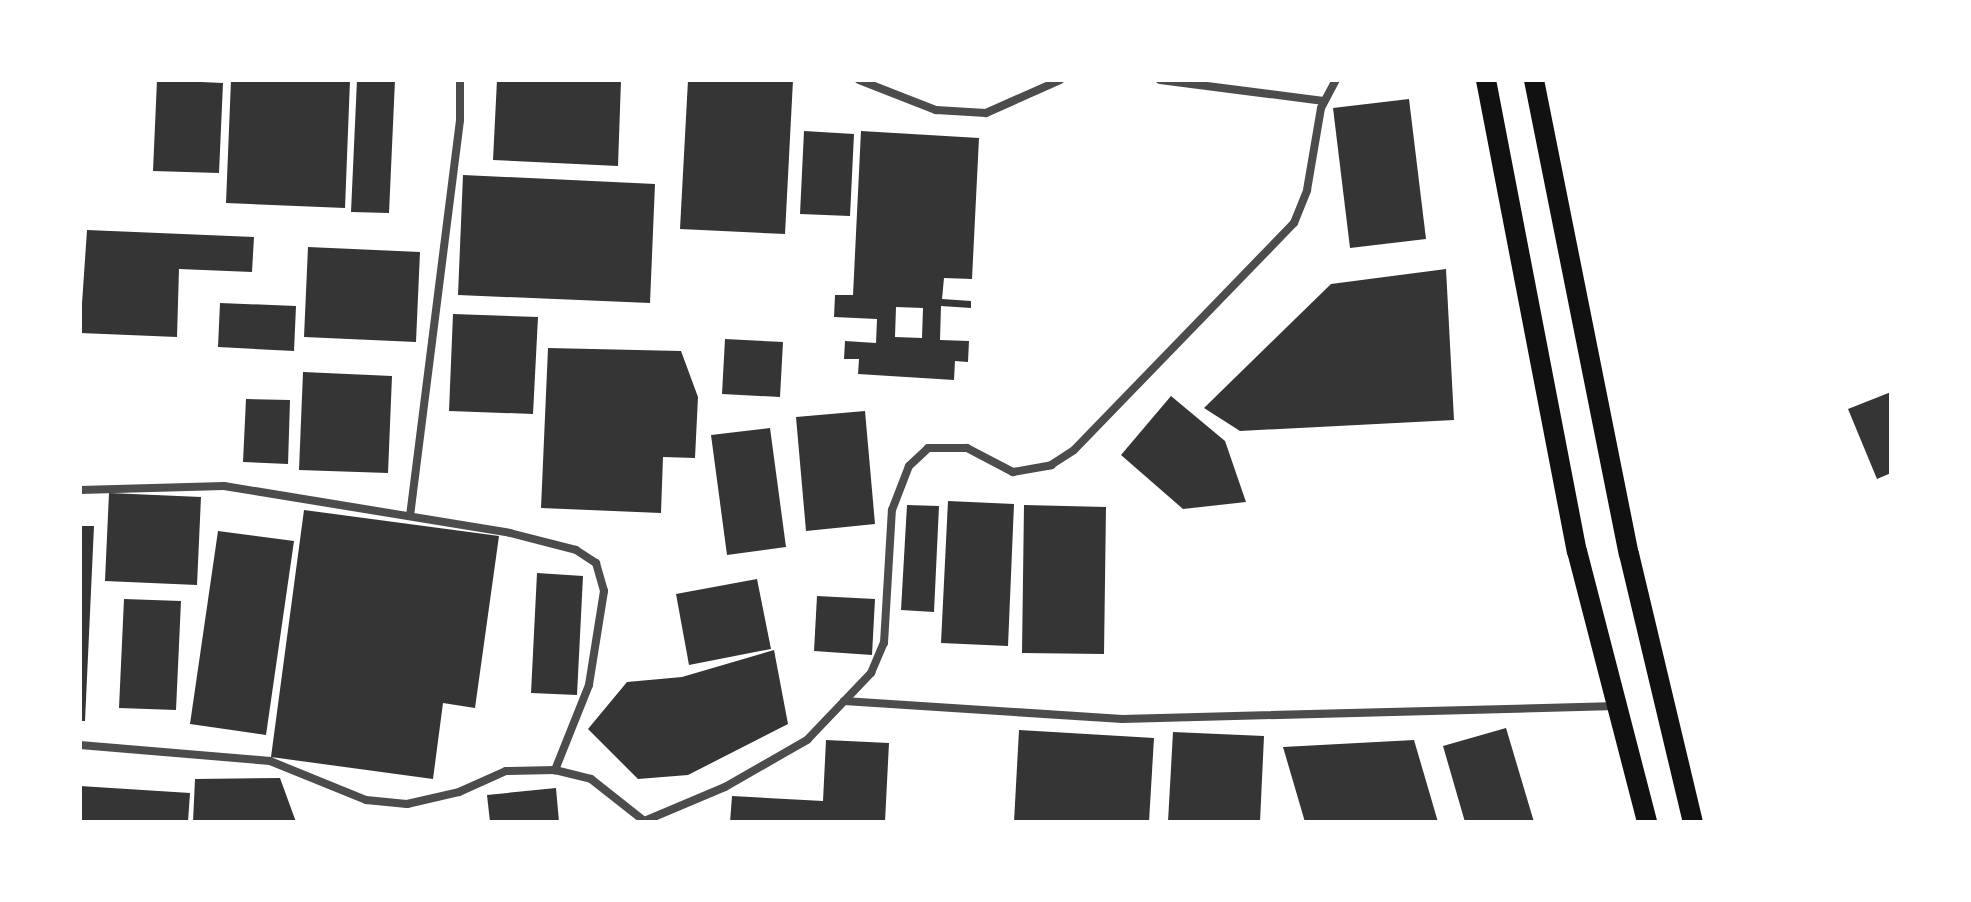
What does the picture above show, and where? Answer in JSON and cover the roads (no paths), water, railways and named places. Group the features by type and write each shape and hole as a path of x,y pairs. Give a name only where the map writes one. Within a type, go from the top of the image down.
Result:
{"main road":[{"path":"1486,80 1577,551 1647,822"},
{"path":"1534,80 1629,554 1693,822"}],"street":[{"path":"410,516 460,120 460,80"},
{"path":"859,80 936,110 986,113 1060,80"},
{"path":"1160,80 1324,101"},
{"path":"80,745 270,761 366,800 407,804 459,792 506,771 555,770 591,779 643,821 725,787 807,740 871,673 884,643 892,510 909,466 928,448 946,445 967,448 1013,472 1051,465 1074,450 1294,223 1307,190 1324,101 1336,80"},
{"path":"80,490 224,486 510,533 576,550 596,563 604,591 589,685 555,770"},
{"path":"844,701 1122,719 1617,706"}]}
